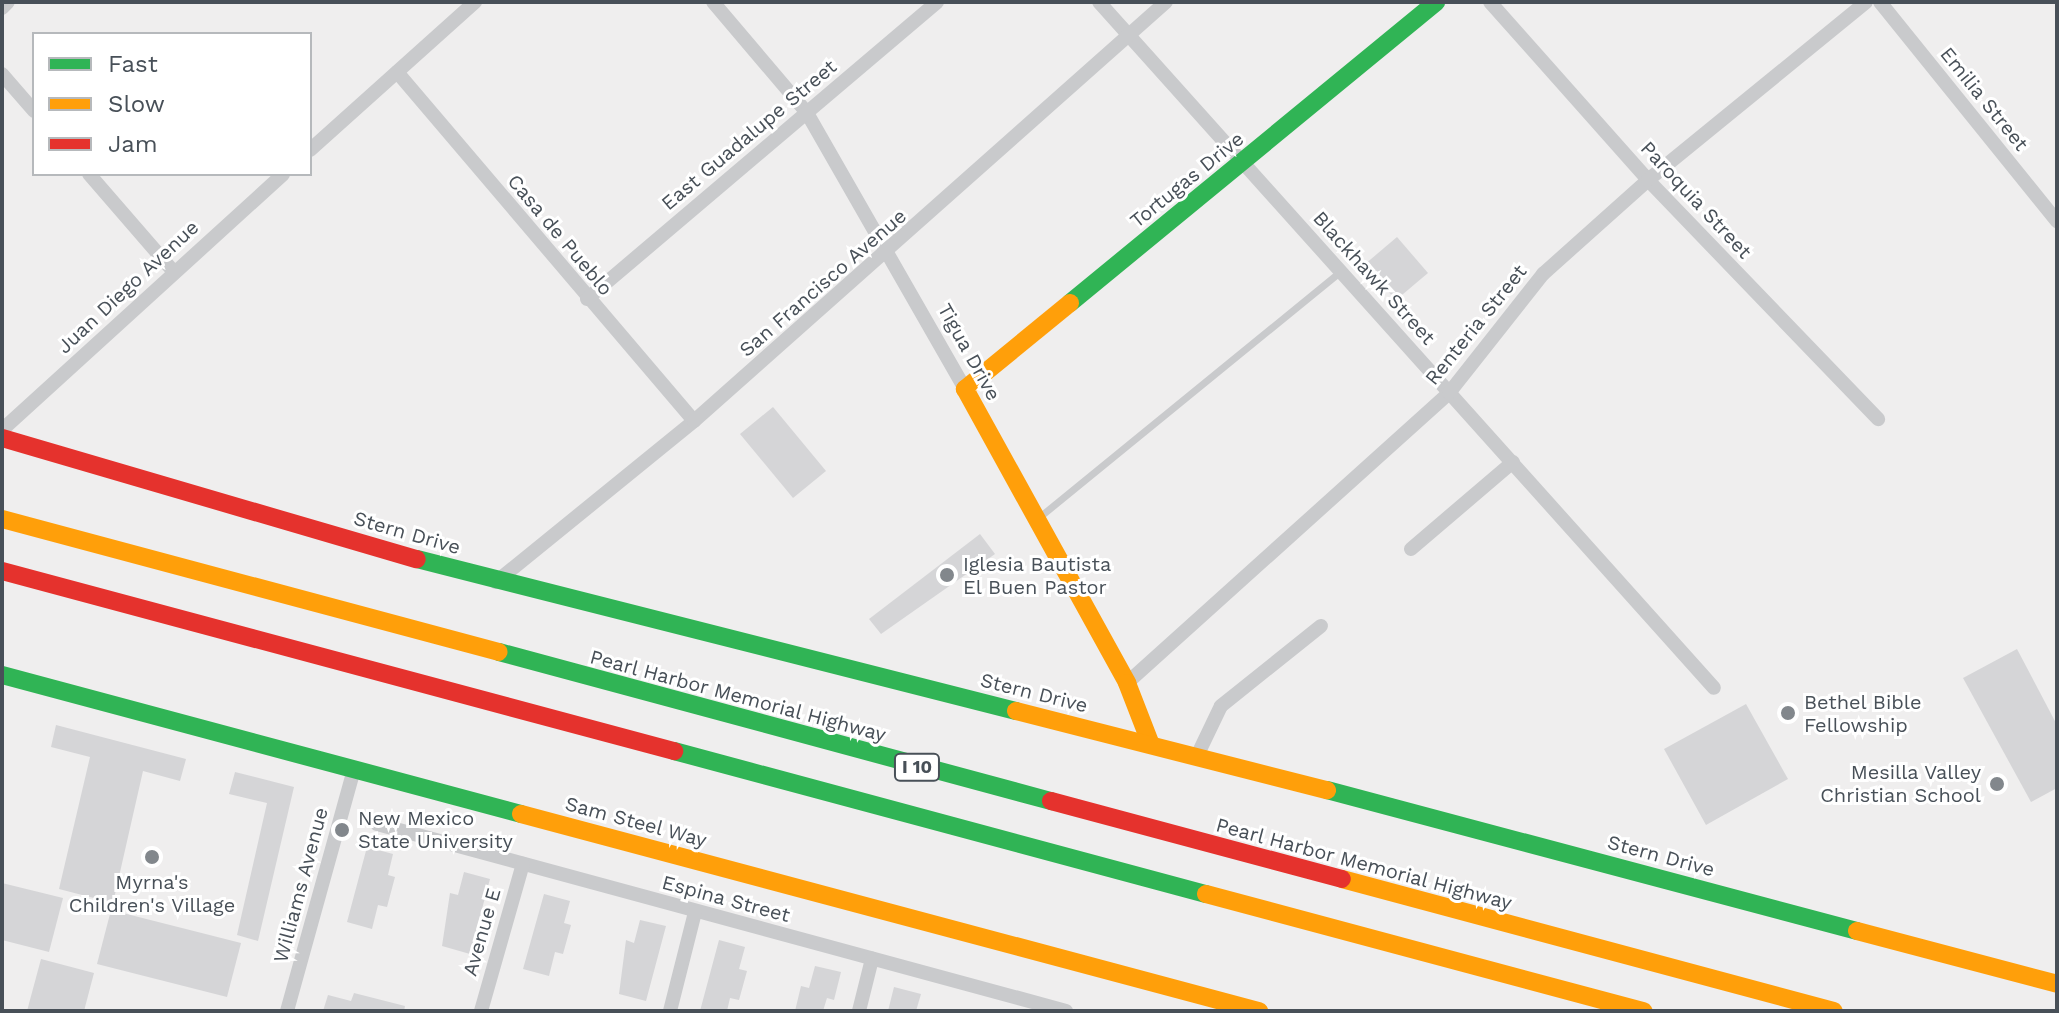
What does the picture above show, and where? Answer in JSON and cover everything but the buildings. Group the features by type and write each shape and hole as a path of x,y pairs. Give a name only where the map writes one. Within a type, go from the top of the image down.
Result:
{"main road":[{"name":"Tortugas Drive","path":"965,389 1436,2"},
{"name":"Tigua Drive","path":"965,389 1127,683 1151,745"},
{"name":"Stern Drive","path":"2,438 496,582 1197,756 2057,984"},
{"name":"Pearl Harbor Memorial Highway","path":"2,519 1834,1011"},
{"name":"I 10","path":"2,571 1644,1011"},
{"name":"Sam Steel Way","path":"2,675 1259,1011"}],"street":[{"path":"2,8 8,2"},
{"path":"312,148 475,2"},
{"name":"Tigua Drive","path":"713,2 807,113 890,251 965,389"},
{"name":"East Guadalupe Street","path":"587,299 937,2"},
{"name":"Blackhawk Street","path":"1099,2 1714,688"},
{"name":"San Francisco Avenue","path":"496,582 694,421 890,251 1166,2"},
{"name":"Paroquia Street","path":"1490,2 1648,180 1878,419"},
{"name":"Renteria Street","path":"1127,683 1449,393 1543,274 1648,180 1866,2"},
{"name":"Emilia Street","path":"1880,2 2057,221"},
{"name":"Casa de Pueblo","path":"397,72 587,299 694,421"},
{"path":"2,74 32,109"},
{"path":"91,176 173,271"},
{"name":"Juan Diego Avenue","path":"2,430 281,176"},
{"path":"1411,549 1513,462"},
{"path":"1197,756 1221,706 1321,626"},
{"name":"Williams Avenue","path":"287,1011 354,769"},
{"name":"Espina Street","path":"377,824 1047,1009 1066,1011"},
{"name":"Avenue E","path":"481,1011 523,864"},
{"path":"670,1011 695,912"},
{"path":"859,1011 872,959"}],"lane":[{"path":"1037,520 1340,272"}],"traffic: fast":[{"path":"1070,303 1436,2"},
{"path":"417,559 1016,711"},
{"path":"499,652 1051,801"},
{"path":"2,675 521,814"},
{"path":"674,751 1206,894"},
{"path":"1327,790 1857,931"}],"traffic: slow":[{"path":"1070,303 965,389 1127,683 1151,745"},
{"path":"2,519 499,652"},
{"path":"1016,711 1327,790"},
{"path":"521,814 1259,1011"},
{"path":"1342,879 1834,1011"},
{"path":"1206,894 1644,1011"},
{"path":"1857,931 2057,984"}],"traffic: jam":[{"path":"2,438 417,559"},
{"path":"2,571 674,751"},
{"path":"1051,801 1342,879"}],"place":[{"name":"Iglesia Bautista El Buen Pastor","path":"947,575"},
{"name":"Bethel Bible Fellowship","path":"1788,713"},
{"name":"Mesilla Valley Christian School","path":"1997,784"},
{"name":"New Mexico State University","path":"342,830"},
{"name":"Myrna's Children's Village","path":"152,857"}]}
